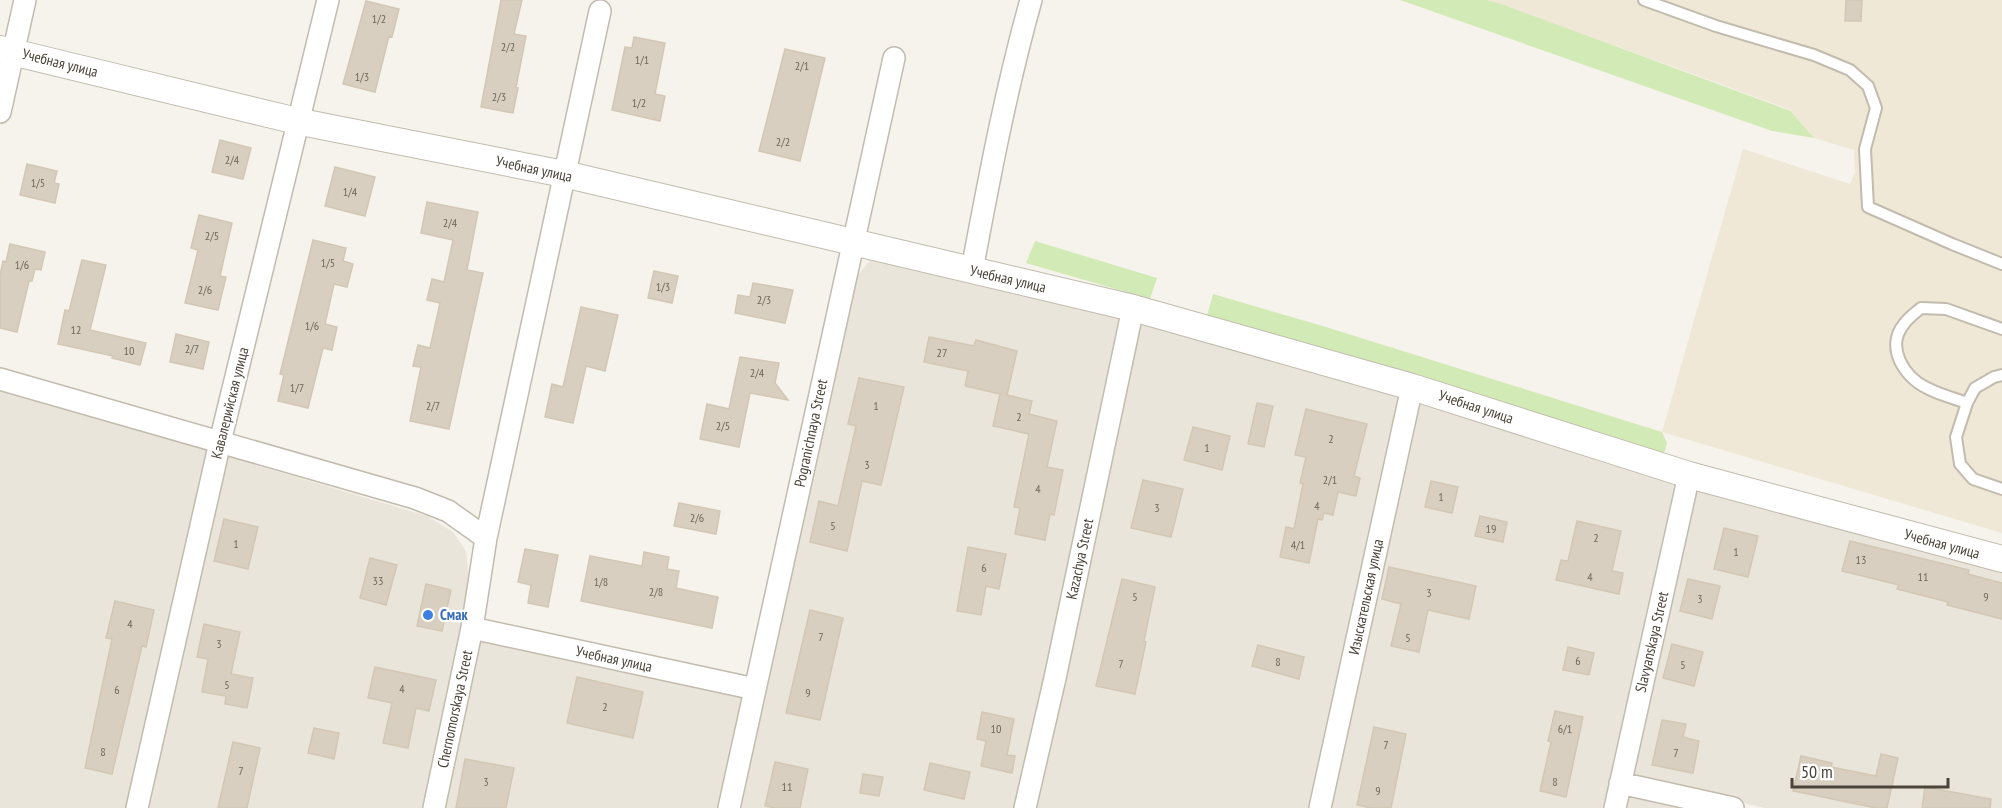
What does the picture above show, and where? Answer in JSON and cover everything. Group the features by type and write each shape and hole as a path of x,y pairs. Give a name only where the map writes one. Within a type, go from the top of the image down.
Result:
{"street":[{"path":"0,112 7,50 25,0"},
{"name":"Кавалерийская улица","path":"137,808 220,442 328,0"},
{"path":"972,270 1015,57 1031,0"},
{"name":"Chernomorskaya Street","path":"434,808 472,628 486,538 600,11"},
{"name":"Учебная улица","path":"7,50 298,121 564,174 1133,308 1412,387 1689,475 2002,559"},
{"name":"Pogranichnaya Street","path":"729,808 894,58"},
{"name":"Kazachya Street","path":"1025,808 1055,678 1133,308"},
{"path":"0,379 415,498 448,511 486,538"},
{"name":"Изыскательская улица","path":"1320,808 1412,387"},
{"name":"Slavyanskaya Street","path":"1615,808 1689,475"},
{"name":"Учебная улица","path":"472,628 755,689"},
{"path":"1620,783 1733,808"}],"lane":[{"path":"1644,0 1716,26 1814,55 1850,70 1868,86 1876,108 1865,149 1868,207 2002,264"},
{"path":"1967,403 1926,388 1909,375 1898,359 1895,344 1903,325 1921,308 1946,309 2002,329"},
{"path":"2000,485 1973,479 1960,464 1956,437 1967,403 1975,388 2002,375"}],"shaded area":[{"path":"1486,0 2002,0 2002,533 1662,432 1743,149 1850,184 1855,172 1854,150 1814,138 1791,110"},
{"path":"871,259 1125,315 1019,808 740,808 853,281"},
{"path":"1142,320 1406,395 1316,808 1036,808"},
{"path":"0,389 427,516 453,532 466,551 469,580 462,641 427,808 0,808"},
{"path":"1416,396 1682,479 1611,808 1327,808"},
{"path":"1692,483 2002,564 2002,808 1765,808 1628,778"},
{"path":"478,637 746,697 722,808 442,808"},
{"path":"1624,790 1707,808 1620,808"}],"green space":[{"path":"1400,0 1486,0 1501,4 1791,111 1814,138 1772,131"},
{"path":"1035,241 1157,278 1150,299 1026,263"},
{"path":"1213,294 1662,432 1667,443 1664,454 1207,316"}],"building":[{"path":"501,0 522,0 514,34 526,36 513,113 481,107"},
{"path":"1846,0 1862,0 1861,21 1845,21"},
{"path":"366,1 399,9 392,37 389,36 375,92 343,84"},
{"path":"634,37 665,43 655,94 665,96 660,121 612,110 625,47 632,48"},
{"path":"785,49 825,58 800,161 759,151"},
{"path":"220,140 251,148 243,179 212,172"},
{"path":"27,164 57,171 54,183 59,184 55,203 20,195"},
{"path":"335,167 375,177 365,216 325,206"},
{"path":"427,202 478,212 467,270 483,273 449,429 410,421 421,367 413,366 418,345 430,348 440,303 427,300 432,279 444,282 453,240 421,233"},
{"path":"199,215 232,223 220,276 226,277 218,310 185,303 198,250 191,248"},
{"path":"313,240 346,248 343,261 353,264 347,287 334,284 325,324 337,327 332,350 323,348 308,408 278,401 284,375 280,374"},
{"path":"10,244 45,252 41,270 35,269 32,281 29,281 17,332 0,328 0,275"},
{"path":"82,260 106,265 90,330 146,343 140,365 112,358 113,356 58,344 65,310 69,311"},
{"path":"654,271 678,276 672,303 648,298"},
{"path":"753,283 793,290 785,323 735,313 738,295 750,297"},
{"path":"581,307 618,315 605,371 586,366 573,423 545,417 552,384 563,387"},
{"path":"176,334 209,342 203,369 170,362"},
{"path":"929,337 974,346 976,340 1017,351 1007,395 1032,401 1029,414 1057,421 1047,467 1063,470 1054,515 1050,514 1045,540 1015,534 1020,508 1014,507 1029,434 993,426 1000,394 965,386 968,371 924,362"},
{"path":"740,357 779,363 775,383 788,400 750,393 739,447 700,439 707,404 729,409"},
{"path":"859,378 904,387 881,485 862,481 847,551 810,542 819,501 838,506 856,426 848,424"},
{"path":"1257,403 1273,406 1264,447 1248,444"},
{"path":"1306,409 1367,424 1354,476 1360,478 1356,496 1338,492 1333,515 1324,513 1322,520 1318,519 1309,563 1280,557 1286,527 1294,529 1303,484 1300,483 1306,457 1295,455"},
{"path":"1193,427 1230,436 1222,470 1184,460"},
{"path":"1143,480 1183,489 1171,537 1131,528"},
{"path":"1431,481 1458,487 1452,513 1425,507"},
{"path":"679,503 720,511 716,534 674,526"},
{"path":"1480,516 1507,522 1503,542 1475,536"},
{"path":"224,519 258,527 248,569 214,561"},
{"path":"1577,521 1621,531 1612,571 1623,573 1619,594 1556,580 1561,560 1568,561"},
{"path":"1724,528 1758,536 1748,577 1714,569"},
{"path":"1850,541 1969,570 1968,574 2002,583 2002,619 1897,589 1899,585 1842,571"},
{"path":"968,547 1006,554 999,589 986,586 981,615 957,611"},
{"path":"525,549 558,555 548,607 528,603 531,585 518,582"},
{"path":"644,552 669,557 667,569 679,571 676,588 718,597 712,628 581,601 590,556 642,566"},
{"path":"370,558 397,565 386,605 360,598"},
{"path":"1389,567 1476,586 1469,619 1428,610 1419,652 1391,646 1401,604 1382,599"},
{"path":"1122,579 1155,587 1135,694 1096,686"},
{"path":"1688,579 1720,586 1712,619 1680,611"},
{"path":"426,584 451,590 442,631 417,626"},
{"path":"115,601 154,610 146,647 142,646 112,774 85,768 112,639 106,638"},
{"path":"810,610 843,618 820,720 786,713"},
{"path":"204,624 240,632 231,674 253,678 247,708 225,704 226,696 202,692 208,659 197,657"},
{"path":"1672,644 1703,652 1694,686 1663,678"},
{"path":"1258,645 1304,657 1299,679 1252,666"},
{"path":"1568,647 1594,653 1589,675 1563,670"},
{"path":"375,667 436,680 429,711 416,708 408,748 383,743 392,703 368,698"},
{"path":"577,677 643,692 633,738 567,723"},
{"path":"1555,711 1583,717 1566,797 1540,791"},
{"path":"982,712 1014,719 1007,755 1015,756 1012,773 981,766 986,741 977,739"},
{"path":"1662,720 1686,724 1683,737 1699,741 1693,773 1652,765"},
{"path":"1374,727 1406,734 1391,808 1357,805"},
{"path":"314,728 339,733 334,759 308,753"},
{"path":"233,742 260,748 247,808 218,808"},
{"path":"1881,754 1898,758 1887,808 1876,808 1793,791 1801,756 1832,763 1831,767 1876,776"},
{"path":"465,759 514,768 506,808 456,808"},
{"path":"775,762 808,769 800,808 765,806"},
{"path":"930,763 970,772 964,799 924,790"},
{"path":"863,774 883,777 879,796 860,793"},
{"path":"1925,787 1991,799 1990,808 1922,808"}],"place":[{"name":"Смак","path":"428,615"}]}
